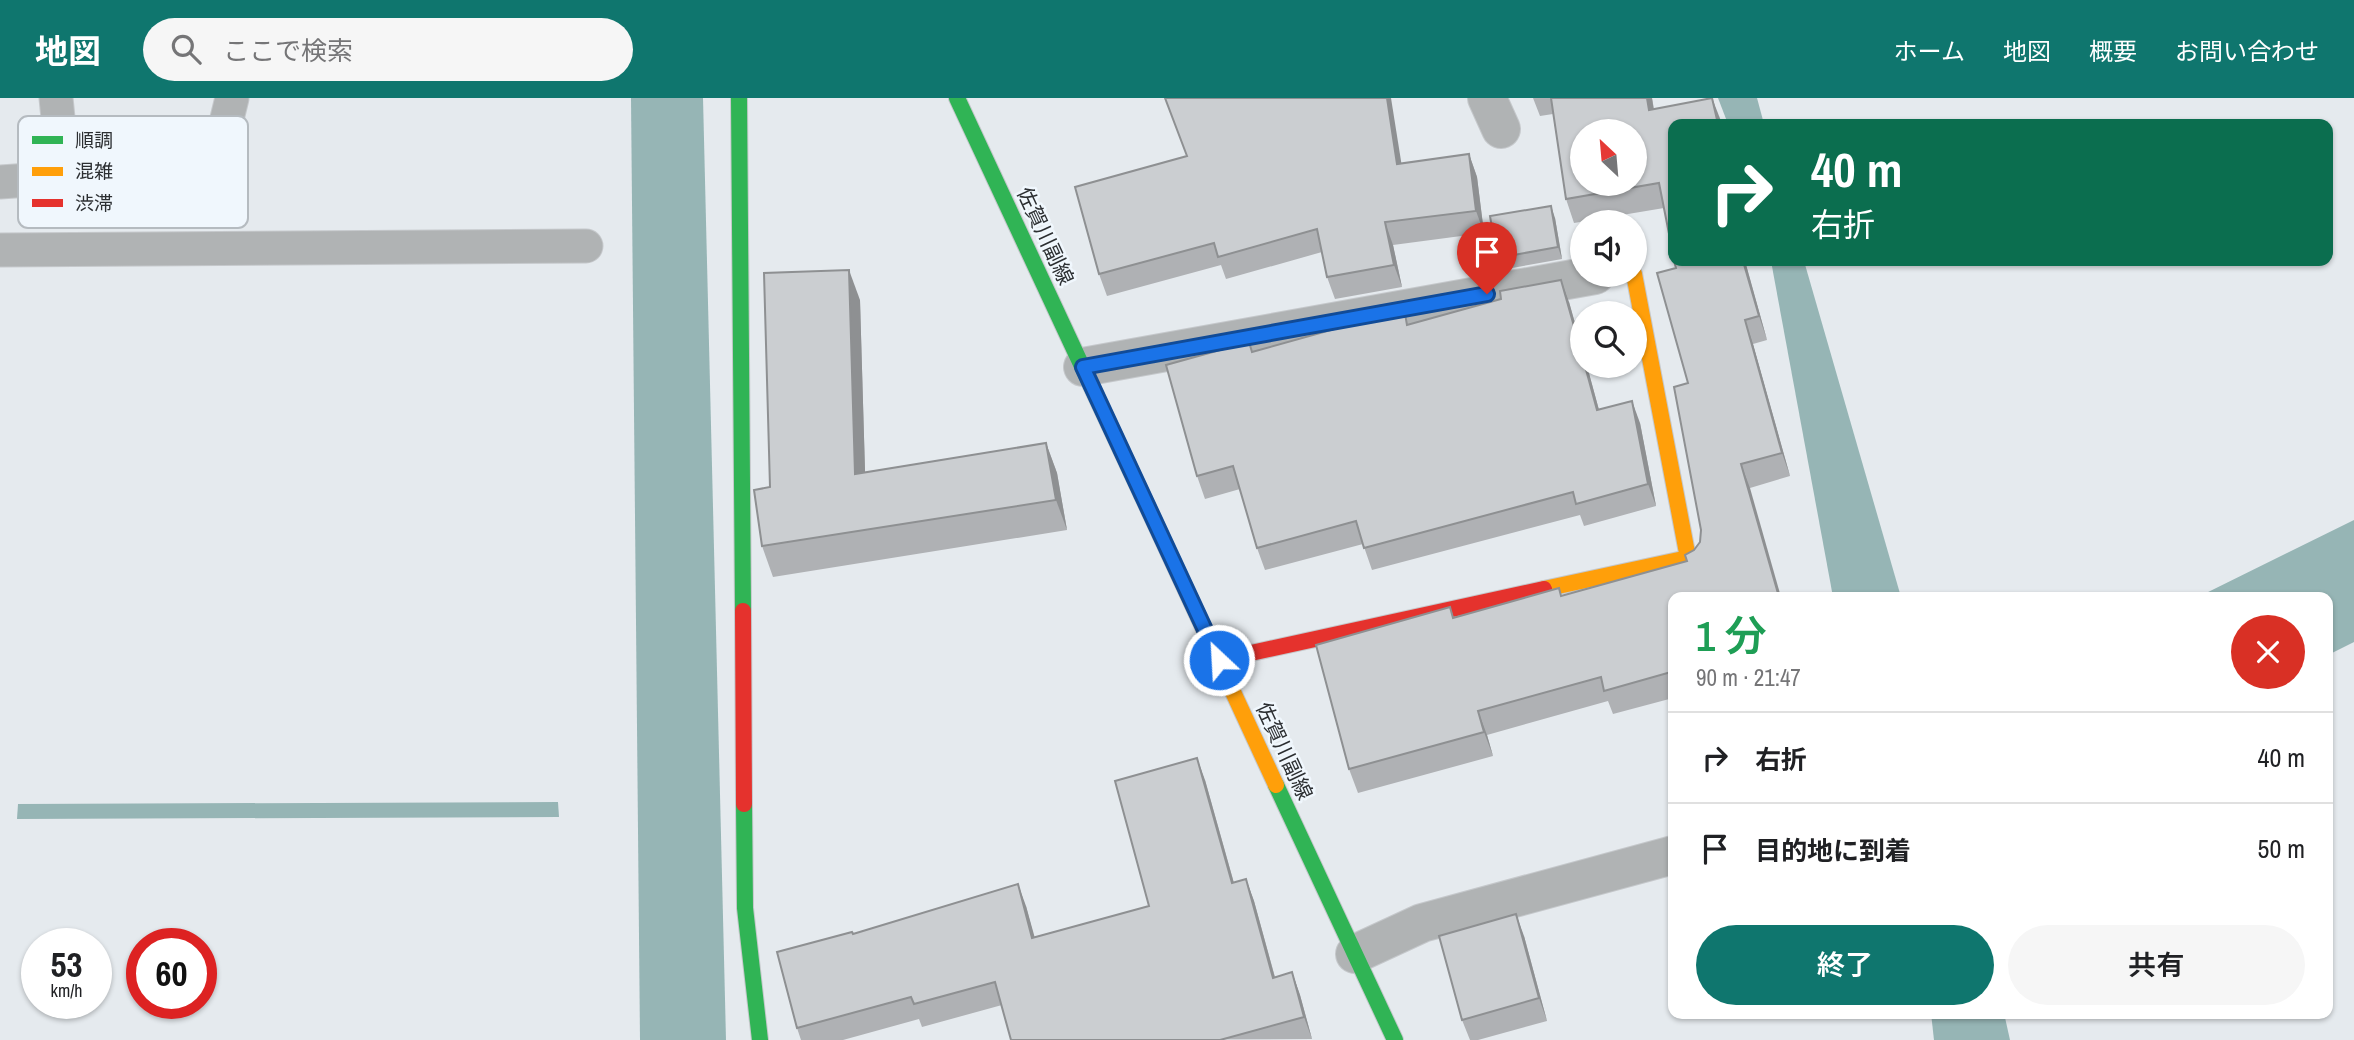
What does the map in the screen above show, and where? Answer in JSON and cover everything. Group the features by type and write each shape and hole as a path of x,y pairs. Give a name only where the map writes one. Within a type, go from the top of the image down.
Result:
{"street":[{"path":"739,98 745,908 760,1040"},
{"name":"佐賀川副線","path":"957,98 1395,1040"},
{"path":"1083,367 1570,279"},
{"path":"1219,660 1688,558 1636,287"},
{"path":"1355,954 1422,923 1668,856"}],"lane":[{"path":"56,98 58,116"},
{"path":"228,116 232,98"},
{"path":"0,182 18,181"},
{"path":"0,250 586,246"}],"water":[{"path":"631,98 703,98 726,1040 640,1040"},
{"path":"1718,98 1757,98 1763,119 1726,119"},
{"path":"1772,266 1805,266 1900,592 1832,592"},
{"path":"2354,520 2354,642 2333,652 2333,592 2208,592"},
{"path":"558,802 559,817 17,819 18,804"},
{"path":"1932,1019 2005,1019 2010,1040 1934,1040"}],"building":[{"path":"1165,98 1387,98 1397,164 1469,154 1476,211 1385,222 1394,265 1327,277 1317,229 1218,257 1214,243 1099,274 1075,187 1187,156"},
{"path":"1551,98 1647,98 1649,110 1712,98 1717,119 1668,119 1668,229 1659,183 1647,185 1647,119 1570,119 1570,196 1583,196 1566,199"},
{"path":"1551,206 1558,247 1497,258 1490,216"},
{"path":"1744,266 1759,316 1745,320 1782,453 1741,464 1778,592 1668,592 1668,673 1604,691 1601,677 1478,711 1484,732 1349,769 1316,645 1450,607 1453,618 1559,588 1561,596 1687,561 1685,555 1694,550 1700,542 1701,530 1674,387 1688,383 1657,273 1676,268"},
{"path":"849,270 855,474 1046,443 1056,500 762,546 754,490 770,487 764,273"},
{"path":"1561,280 1570,312 1570,378 1588,378 1597,410 1632,401 1648,484 1576,504 1573,492 1364,548 1356,521 1257,548 1233,466 1197,476 1166,365 1249,342 1252,352 1338,328 1336,320 1404,308 1407,325 1501,299 1500,291"},
{"path":"1197,758 1232,883 1246,879 1273,978 1292,972 1304,1017 1220,1040 1011,1040 995,982 914,1004 911,997 797,1028 777,952 852,932 853,934 1018,884 1032,938 1149,906 1115,781"},
{"path":"1516,914 1539,998 1462,1020 1439,936"}],"traffic: fast":[{"path":"739,98 743,611"},
{"path":"957,98 1142,495"},
{"path":"1276,785 1395,1040"},
{"path":"744,804 745,908 760,1040"}],"traffic: slow":[{"path":"1544,589 1688,558 1636,287"},
{"path":"1142,495 1276,785"}],"traffic: jam":[{"path":"1219,660 1544,589"},
{"path":"743,611 744,804"}],"route":[{"path":"1219,660 1083,367 1487,294"}]}
